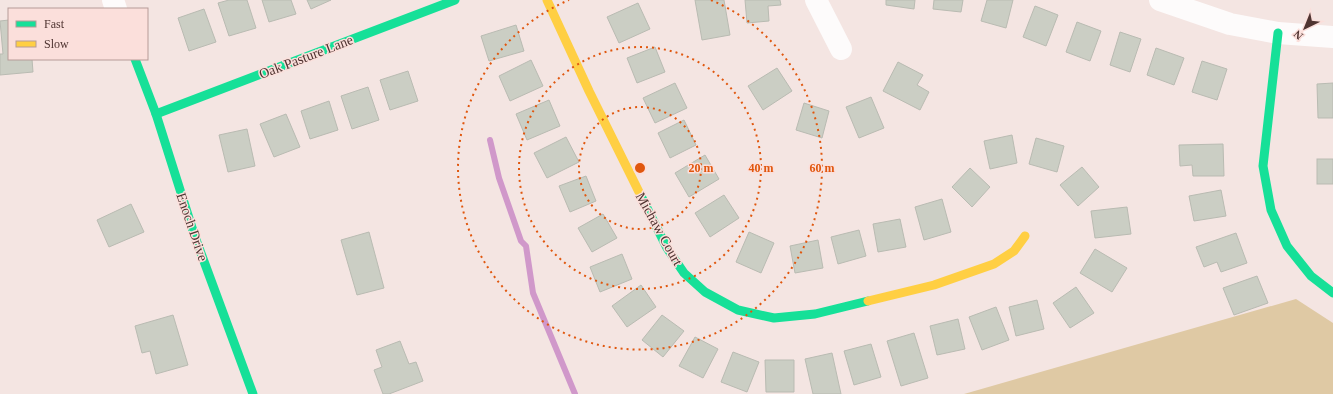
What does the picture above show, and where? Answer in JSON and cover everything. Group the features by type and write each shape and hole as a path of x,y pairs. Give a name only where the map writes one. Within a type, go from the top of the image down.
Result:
{"street":[{"name":"Oak Pasture Lane","path":"156,114 455,0"},
{"name":"Michaw Court","path":"547,0 589,90 667,248 684,273 706,292 738,310 774,318 815,314 934,285 994,264 1014,251 1025,236"},
{"path":"816,0 841,49"},
{"path":"1160,0 1230,24 1278,33 1333,37"},
{"path":"1278,33 1263,166 1271,210 1286,246 1311,276 1333,293"},
{"name":"Enoch Drive","path":"135,60 156,114 195,237 254,394"}],"shaded area":[{"path":"1296,299 1333,323 1333,394 964,394"}],"building":[{"path":"229,0 247,0 256,28 229,36 218,3"},
{"path":"262,0 291,0 296,14 269,22"},
{"path":"307,0 331,0 311,9"},
{"path":"695,0 724,0 730,35 702,40"},
{"path":"745,0 780,0 781,5 768,6 769,21 747,23"},
{"path":"886,0 915,0 914,9 886,5"},
{"path":"934,0 963,0 961,12 933,9"},
{"path":"987,0 1013,0 1006,28 981,21"},
{"path":"638,3 650,29 619,43 607,17"},
{"path":"1035,6 1058,15 1046,46 1023,37"},
{"path":"204,9 216,42 189,51 178,18"},
{"path":"8,20 8,60 32,60 33,72 0,75 0,54 3,54 0,21"},
{"path":"1077,22 1101,31 1090,61 1066,52"},
{"path":"516,25 524,51 489,61 481,36"},
{"path":"1120,32 1141,39 1130,72 1110,65"},
{"path":"655,47 665,72 637,83 627,58"},
{"path":"1156,48 1184,58 1174,85 1147,75"},
{"path":"531,60 543,86 510,101 499,76"},
{"path":"1202,61 1227,69 1217,100 1192,92"},
{"path":"898,62 923,75 917,85 929,92 920,110 883,91"},
{"path":"777,68 792,91 763,110 748,86"},
{"path":"408,71 418,101 390,110 380,80"},
{"path":"675,83 687,108 655,123 643,98"},
{"path":"1333,83 1333,118 1318,118 1317,84"},
{"path":"368,87 379,120 352,129 341,96"},
{"path":"871,97 884,128 859,138 846,107"},
{"path":"549,100 560,126 527,140 516,114"},
{"path":"329,101 338,130 310,139 301,111"},
{"path":"804,103 829,111 822,138 796,130"},
{"path":"286,114 300,147 274,157 260,124"},
{"path":"684,120 696,145 670,158 658,133"},
{"path":"247,129 255,166 228,172 219,135"},
{"path":"1012,135 1017,163 990,169 984,141"},
{"path":"566,137 579,162 547,178 534,153"},
{"path":"1036,138 1064,146 1057,172 1029,164"},
{"path":"1223,144 1224,176 1193,176 1192,165 1180,166 1179,145"},
{"path":"705,155 719,179 689,197 675,173"},
{"path":"1317,159 1333,159 1333,184 1317,184"},
{"path":"1082,167 1099,187 1078,206 1060,185"},
{"path":"970,168 990,187 972,207 952,187"},
{"path":"586,176 596,201 570,212 559,186"},
{"path":"1221,190 1226,216 1194,221 1189,196"},
{"path":"724,195 739,218 710,237 695,213"},
{"path":"942,199 951,232 924,240 915,207"},
{"path":"131,204 144,232 109,247 97,220"},
{"path":"1127,207 1131,234 1095,238 1091,211"},
{"path":"603,214 617,238 592,252 578,228"},
{"path":"900,219 906,247 878,252 873,224"},
{"path":"859,230 866,256 838,264 831,237"},
{"path":"369,232 384,288 357,295 341,240"},
{"path":"749,232 774,243 761,273 736,262"},
{"path":"1236,233 1247,263 1221,272 1217,262 1204,267 1196,247"},
{"path":"818,240 823,268 795,273 790,246"},
{"path":"1095,249 1127,268 1112,292 1080,273"},
{"path":"622,254 632,279 600,292 590,267"},
{"path":"1257,276 1268,303 1234,315 1223,288"},
{"path":"641,285 656,307 627,327 612,306"},
{"path":"1076,287 1094,313 1070,328 1053,303"},
{"path":"1037,300 1044,329 1016,336 1009,307"},
{"path":"996,307 1009,340 982,350 969,317"},
{"path":"173,315 188,365 156,374 150,351 142,353 135,326"},
{"path":"662,315 684,331 663,357 642,340"},
{"path":"958,319 965,349 937,355 930,326"},
{"path":"914,333 928,378 901,386 887,341"},
{"path":"695,337 718,349 703,378 679,366"},
{"path":"400,341 409,364 416,362 423,381 389,394 383,394 374,370 382,367 376,350"},
{"path":"871,344 881,377 854,385 844,351"},
{"path":"733,352 759,362 747,392 721,382"},
{"path":"832,353 841,394 813,394 805,359"},
{"path":"765,360 794,360 794,392 766,392"}],"waterway":[{"path":"490,140 499,178 521,241 526,246 533,293 575,394"}],"traffic: fast":[{"path":"156,114 455,0"},
{"path":"1278,33 1263,166 1271,210 1287,246 1311,276 1333,293"},
{"path":"135,60 156,114 195,237 253,394"},
{"path":"640,194 667,248 684,273 705,292 738,310 774,318 815,314 868,301"}],"traffic: slow":[{"path":"547,0 589,91 640,194"},
{"path":"868,301 934,285 994,264 1014,251 1025,236"}]}
